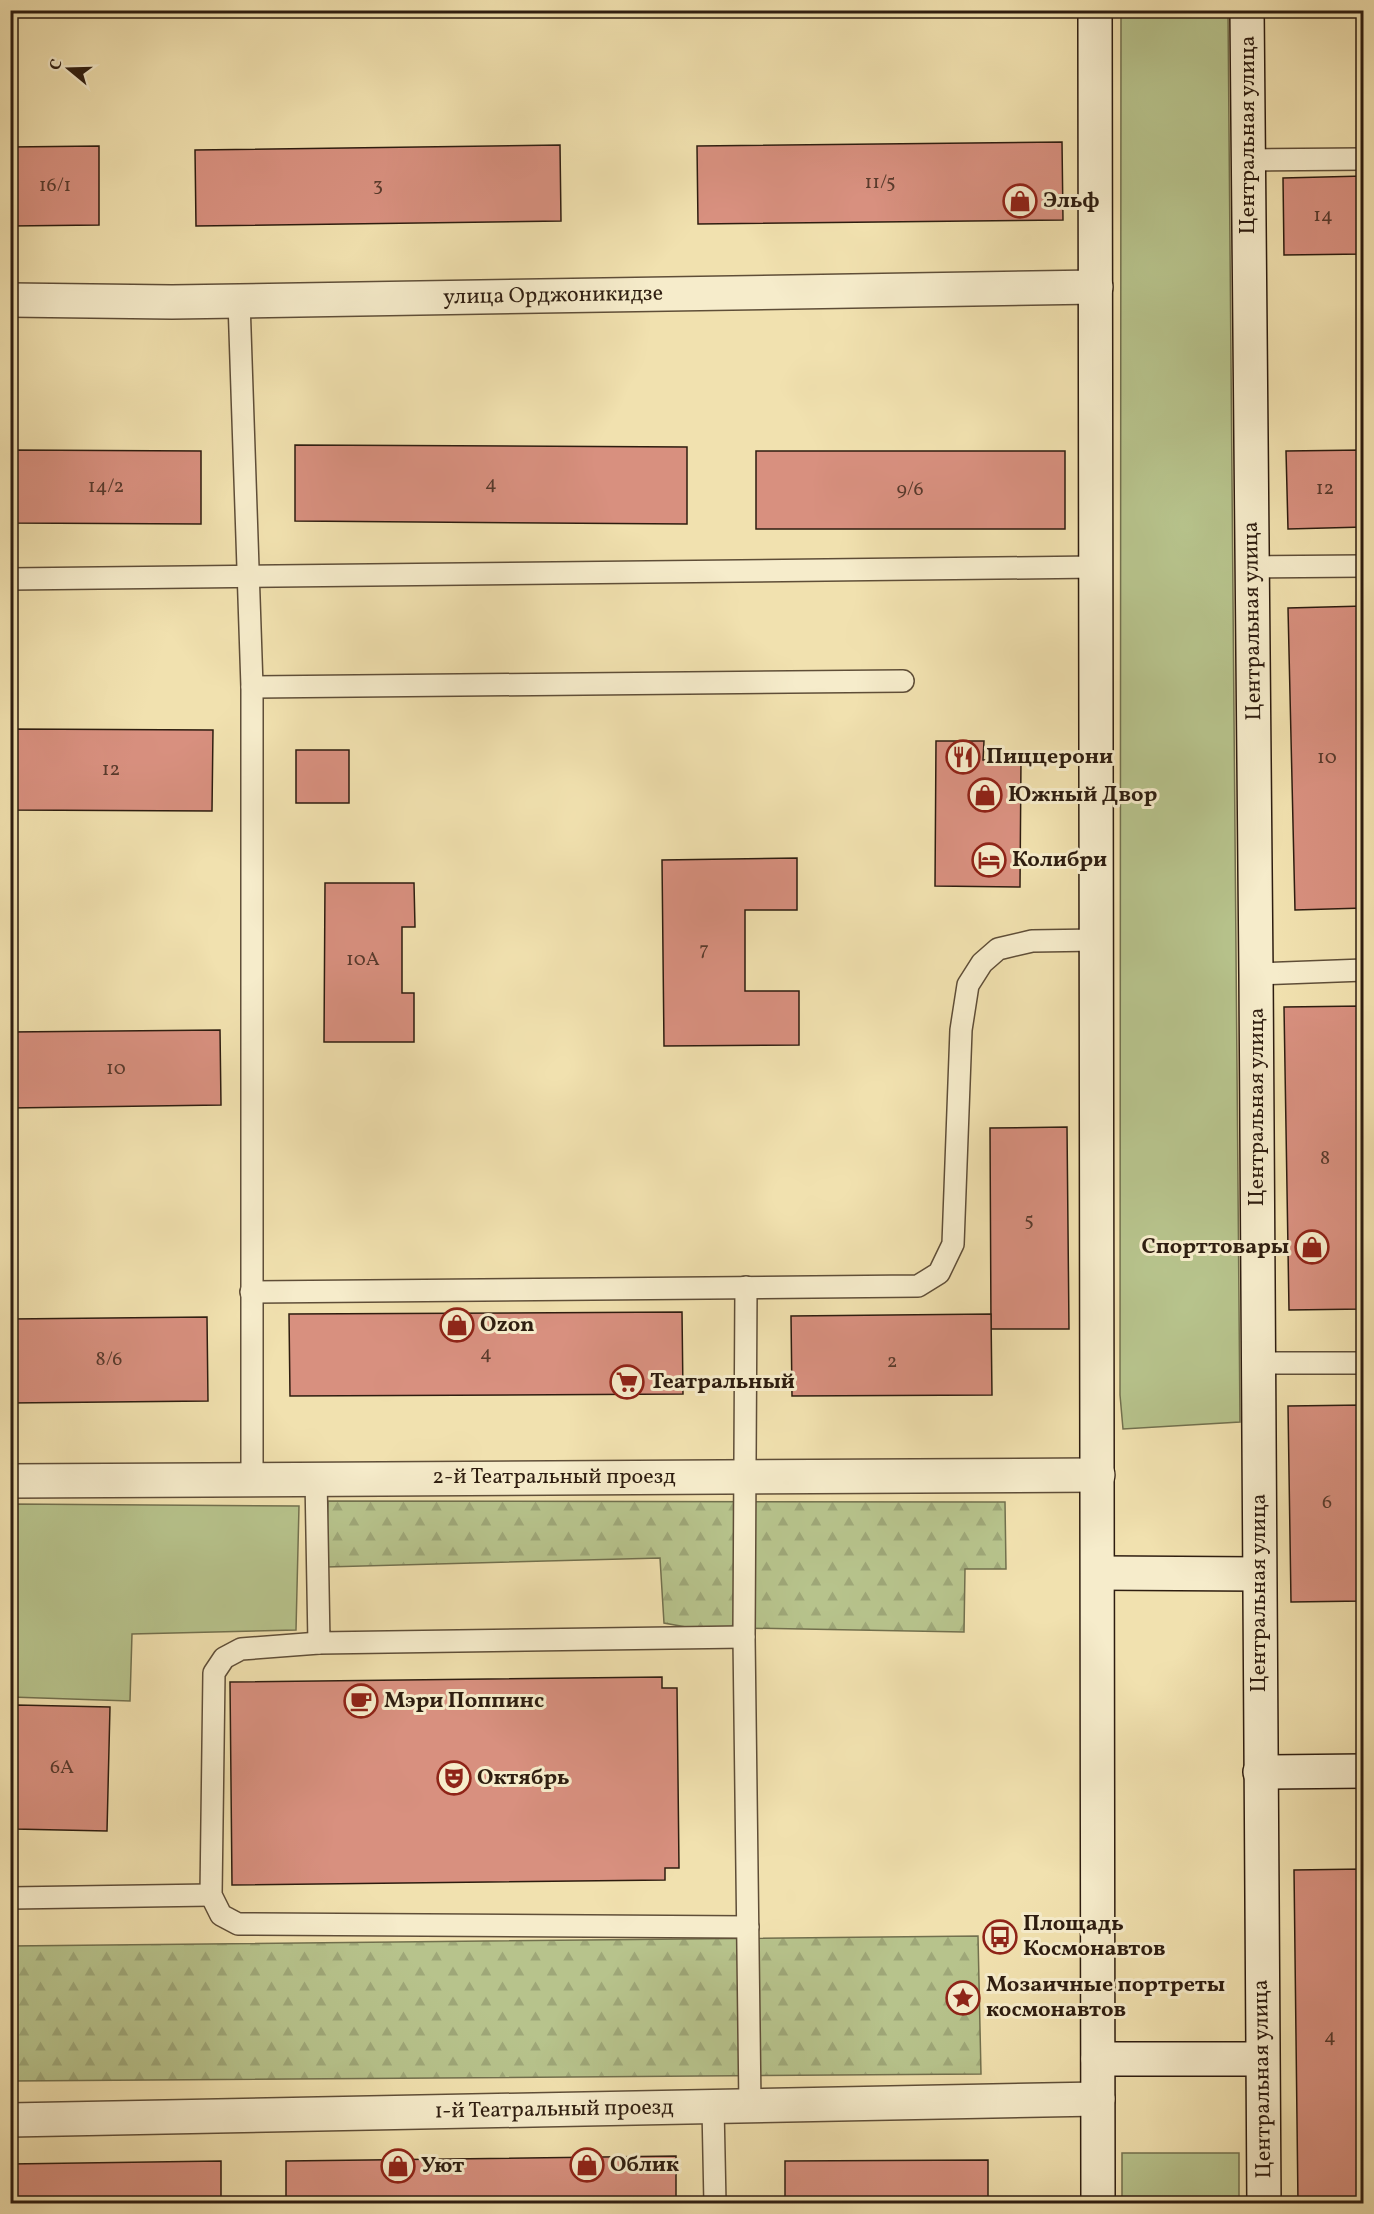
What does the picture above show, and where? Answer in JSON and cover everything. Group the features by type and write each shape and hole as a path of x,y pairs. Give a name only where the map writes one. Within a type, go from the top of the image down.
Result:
{"street":[{"path":"1095,10 1098,2204"},
{"name":"Центральная улица","path":"1247,10 1264,2204"},
{"name":"улица Орджоникидзе","path":"10,300 239,301 1096,287"},
{"name":"2-й Театральный проезд","path":"10,1481 1098,1475"},
{"path":"1098,1573 1258,1574"},
{"path":"1260,1772 1364,1771"},
{"path":"1098,2059 1262,2059"},
{"name":"1-й Театральный проезд","path":"10,2120 1098,2099"}],"lane":[{"path":"1247,160 1364,159"},
{"path":"239,301 252,687 252,1479"},
{"path":"1252,567 1364,566"},
{"path":"10,579 1096,567"},
{"path":"252,687 903,681"},
{"path":"251,1292 918,1286 939,1273 952,1244 961,1030 968,985 982,963 998,948 1032,941 1097,940"},
{"path":"1256,974 1364,970"},
{"path":"746,1287 743,1476 750,2106"},
{"path":"1258,1364 1364,1363"},
{"path":"316,1478 319,1643"},
{"path":"744,1637 319,1643 241,1649 224,1658 214,1673 211,1895 221,1915 238,1924 748,1927"},
{"path":"10,1898 211,1895"},
{"path":"713,2107 715,2204"}],"green space":[{"path":"1121,11 1228,11 1240,1422 1123,1429 1120,1395"},
{"path":"328,1501 1005,1502 1006,1569 965,1569 964,1632 686,1627 664,1623 660,1558 326,1567"},
{"path":"11,1504 299,1506 296,1630 132,1634 130,1701 11,1697"},
{"path":"978,1936 981,2074 11,2081 10,1946"},
{"path":"1122,2153 1239,2153 1239,2203 1122,2203"}],"building":[{"path":"1062,142 1063,220 698,224 697,146"},
{"path":"560,145 561,221 196,226 195,150"},
{"path":"99,146 99,225 10,226 10,147"},
{"path":"1364,176 1364,254 1284,255 1283,178"},
{"path":"295,445 687,447 687,524 295,521"},
{"path":"10,450 201,451 201,524 10,523"},
{"path":"1364,450 1364,527 1288,529 1286,451"},
{"path":"756,451 1065,451 1065,529 756,529"},
{"path":"1364,606 1364,908 1295,910 1288,608"},
{"path":"10,729 213,730 212,811 10,810"},
{"path":"936,741 984,741 983,760 1021,760 1020,887 935,886"},
{"path":"296,750 349,750 349,803 296,803"},
{"path":"797,858 797,910 745,910 745,991 799,991 799,1045 664,1046 662,860"},
{"path":"325,883 414,883 415,927 402,927 402,993 414,993 414,1042 324,1042"},
{"path":"1363,1006 1364,1309 1289,1310 1284,1007"},
{"path":"220,1030 221,1105 10,1108 10,1032"},
{"path":"1067,1127 1069,1329 991,1329 990,1128"},
{"path":"682,1312 683,1394 290,1396 289,1314"},
{"path":"991,1314 992,1395 792,1396 791,1316"},
{"path":"207,1317 208,1401 10,1403 10,1319"},
{"path":"1364,1405 1364,1601 1291,1602 1288,1406"},
{"name":"Октябрь","path":"662,1677 662,1688 677,1688 679,1868 665,1868 665,1880 232,1885 230,1682"},
{"path":"16,1705 110,1707 107,1831 14,1829"},
{"path":"1364,1869 1364,2204 1298,2204 1294,1870"},
{"path":"676,2156 676,2204 286,2204 286,2161"},
{"path":"988,2160 988,2204 785,2204 785,2161"},
{"path":"221,2161 221,2204 10,2204 10,2164"}],"place":[{"name":"Эльф","path":"1020,201"},
{"name":"Пиццерони","path":"963,757"},
{"name":"Южный Двор","path":"985,795"},
{"name":"Колибри","path":"989,860"},
{"name":"Спорттовары","path":"1312,1247"},
{"name":"Ozon","path":"457,1325"},
{"name":"Театральный","path":"627,1382"},
{"name":"Мэри Поппинс","path":"361,1701"},
{"name":"Октябрь","path":"454,1778"},
{"name":"Площадь Космонавтов","path":"1000,1937"},
{"name":"Мозаичные портреты космонавтов","path":"963,1998"},
{"name":"Облик","path":"587,2165"},
{"name":"Уют","path":"398,2166"}]}
